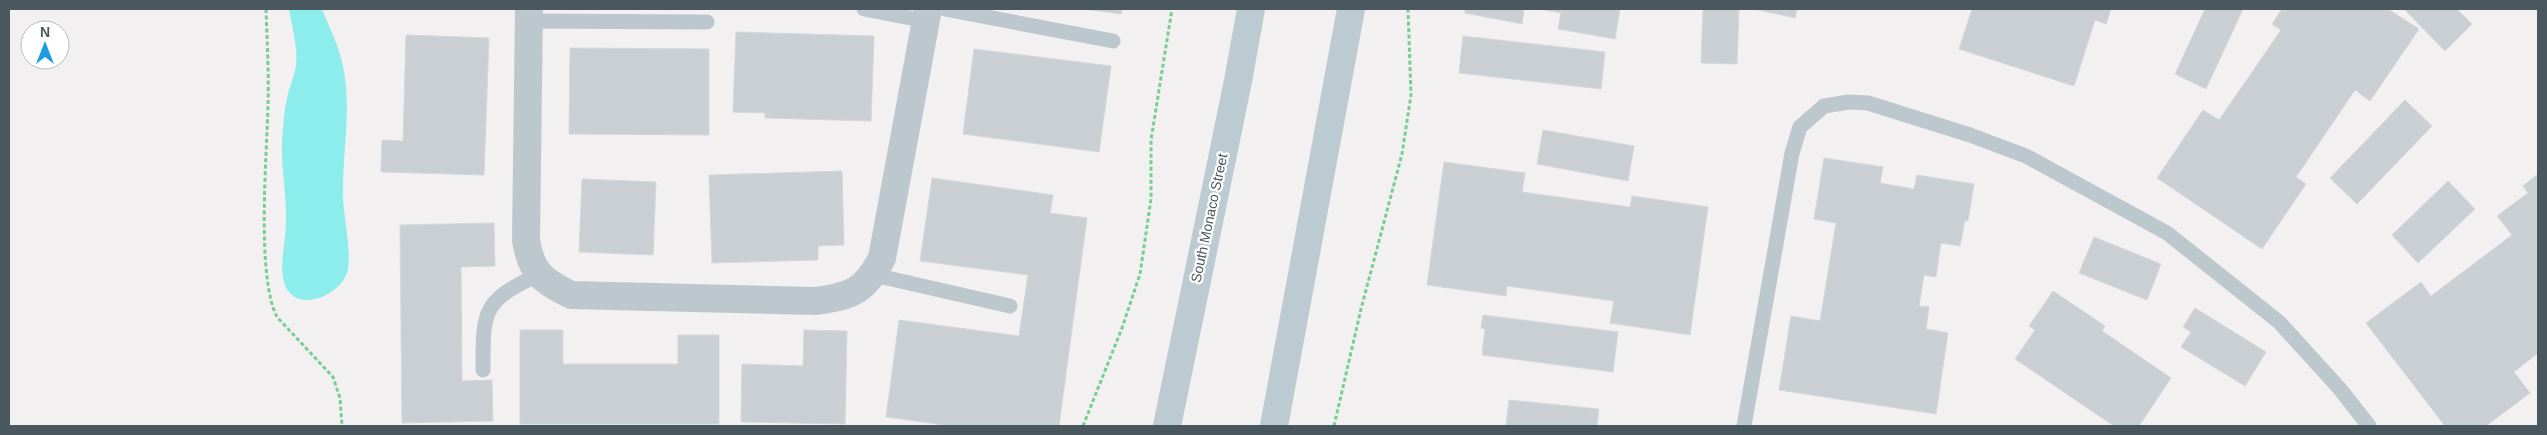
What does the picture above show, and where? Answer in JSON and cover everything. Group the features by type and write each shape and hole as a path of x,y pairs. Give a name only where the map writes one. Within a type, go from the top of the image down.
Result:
{"main road":[{"name":"South Monaco Street","path":"1167,426 1251,9"},
{"path":"1274,426 1351,9"}],"street":[{"path":"529,15 526,240 529,260 538,275 571,295 816,301 858,292 874,275 882,258 933,13"}],"lane":[{"path":"864,9 933,13 1113,41"},
{"path":"529,15 707,22"},
{"path":"1744,426 1792,153 1800,127 1824,106 1849,102 1868,102 1970,135 2026,156 2167,233 2279,322 2340,389 2369,426"},
{"path":"483,370 483,330 488,311 501,294 538,275"},
{"path":"874,275 1010,306"}],"path":[{"path":"266,9 268,101 265,224 271,306 277,317 333,377 340,398 342,426"},
{"path":"1083,426 1122,328 1140,274 1152,199 1152,140 1172,9"},
{"path":"1334,426 1355,333 1402,154 1411,95 1408,9"}],"water":[{"path":"289,9 322,9 341,59 346,82 347,115 343,197 349,251 348,269 344,279 328,294 307,300 297,298 289,292 284,282 282,260 286,212 282,137 286,106 296,65 295,44"}],"building":[{"path":"1084,9 1122,9 1121,14"},
{"path":"1465,9 1524,9 1522,24 1465,13"},
{"path":"1539,9 1620,9 1615,39 1558,29 1561,13"},
{"path":"1703,9 1739,9 1737,64 1701,63"},
{"path":"1754,9 1797,9 1795,18"},
{"path":"1972,9 2111,9 2106,24 2095,20 2074,86 1959,49"},
{"path":"2205,9 2243,9 2206,89 2175,74"},
{"path":"2282,9 2388,9 2419,29 2370,101 2355,90 2296,177 2306,184 2262,249 2157,178 2203,110 2219,120 2281,30 2272,24"},
{"path":"2404,9 2457,9 2472,24 2445,51"},
{"path":"736,32 874,36 871,121 765,118 765,113 733,112"},
{"path":"406,35 489,38 484,175 381,172 382,140 403,141"},
{"path":"1463,36 1605,52 1601,89 1459,73"},
{"path":"570,48 709,49 709,135 569,134"},
{"path":"974,49 1111,66 1099,152 963,134"},
{"path":"2405,100 2432,126 2357,204 2330,178"},
{"path":"1543,130 1634,146 1628,181 1537,164"},
{"path":"1824,158 1883,167 1880,183 1914,189 1917,175 1974,184 1968,221 1965,220 1960,246 1941,243 1936,277 1924,275 1919,306 1929,307 1926,329 1948,333 1936,414 1779,390 1791,316 1820,321 1836,223 1814,219"},
{"path":"1444,162 1525,173 1522,192 1630,207 1632,196 1708,207 1690,335 1610,323 1614,301 1507,286 1506,296 1427,285"},
{"path":"842,171 844,245 818,246 818,260 712,263 709,175"},
{"path":"2538,174 2538,353 2514,372 2530,393 2486,426 2445,426 2366,323 2421,282 2431,296 2512,235 2497,216 2528,193 2523,186"},
{"path":"932,178 1053,195 1050,213 1087,218 1059,426 952,426 886,417 899,320 1019,336 1028,275 920,261"},
{"path":"582,179 656,182 653,255 579,252"},
{"path":"2448,181 2475,209 2418,263 2392,235"},
{"path":"494,223 495,266 461,267 462,381 492,380 493,421 402,423 400,225"},
{"path":"2094,237 2161,264 2147,300 2079,273"},
{"path":"2053,291 2105,326 2102,331 2171,378 2139,426 2114,426 2015,359 2035,330 2029,326"},
{"path":"2195,308 2266,352 2245,386 2181,347 2191,332 2183,327"},
{"path":"1483,315 1618,332 1613,372 1482,355 1485,329 1481,328"},
{"path":"520,330 563,330 563,364 678,364 678,335 719,335 719,424 520,424"},
{"path":"804,330 847,331 845,424 741,422 742,364 803,366"},
{"path":"1509,400 1599,409 1597,426 1506,426"}]}
